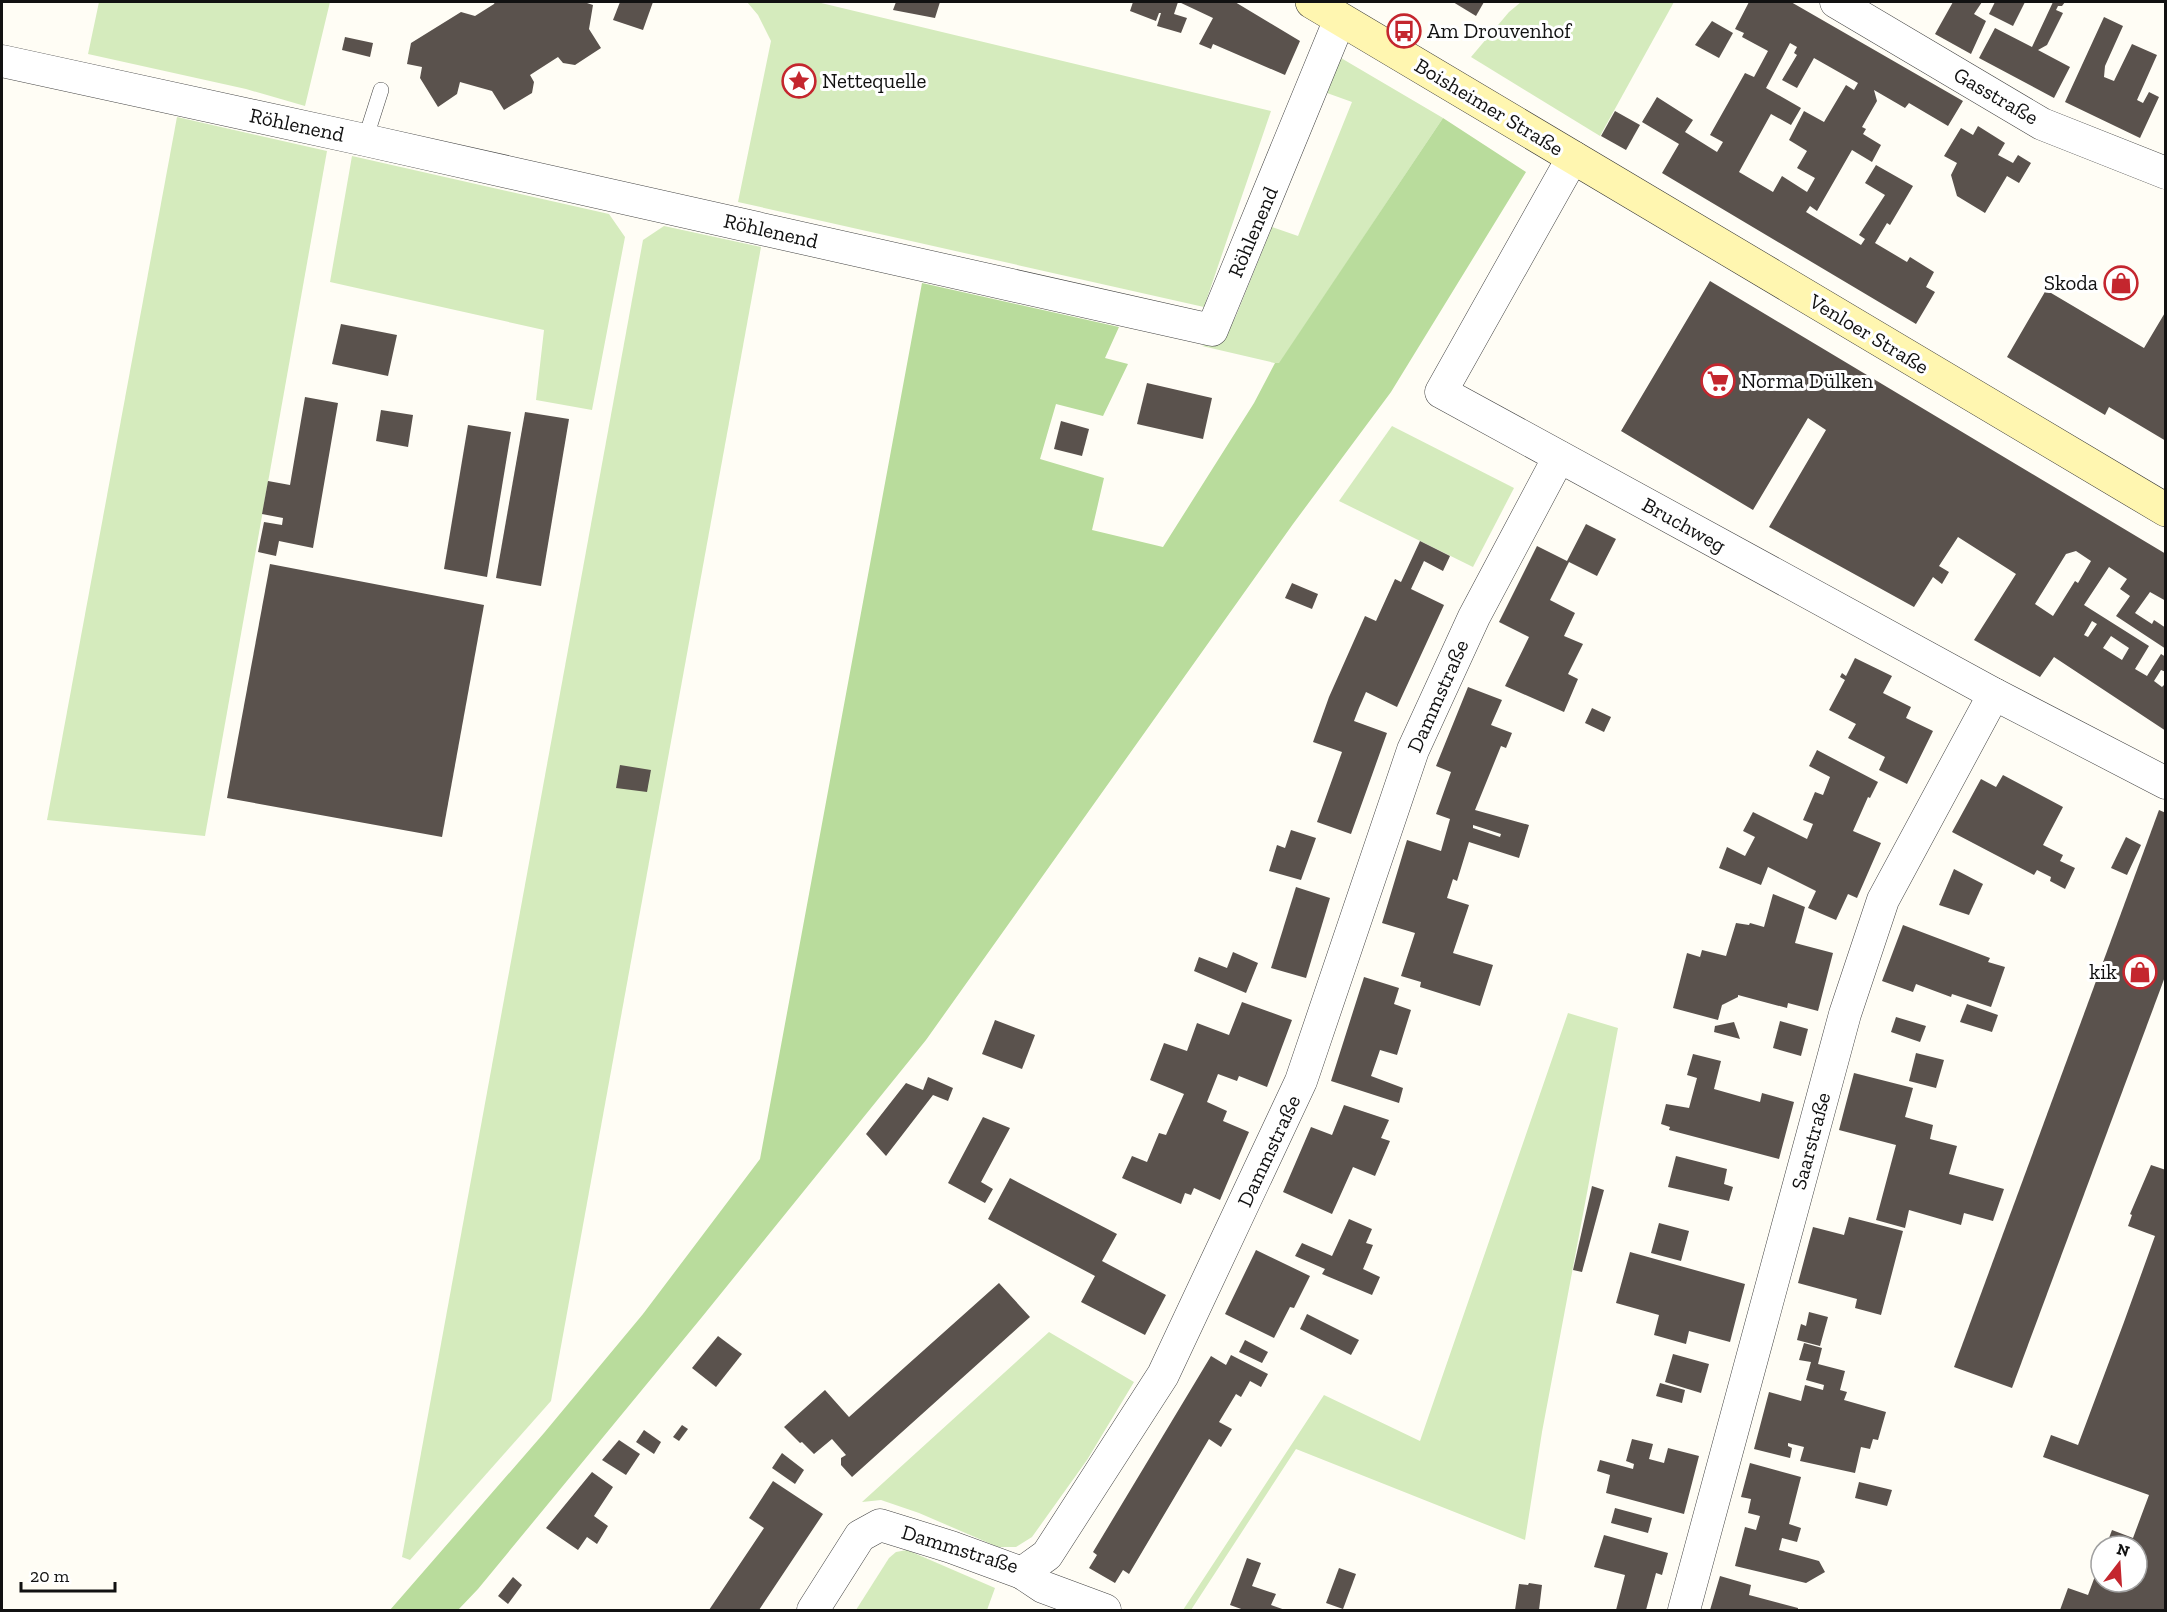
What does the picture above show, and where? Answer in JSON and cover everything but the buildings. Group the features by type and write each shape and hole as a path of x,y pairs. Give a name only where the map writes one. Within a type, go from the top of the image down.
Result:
{"main road":[{"name":"Boisheimer Straße","path":"1312,2 1573,157"},
{"name":"Venloer Straße","path":"1573,157 2166,510"}],"street":[{"name":"Gasstraße","path":"1836,2 2042,124 2166,173"},
{"name":"Röhlenend","path":"2,61 1212,330 1340,19"},
{"name":"Bruchweg","path":"1573,157 1442,392 1994,694 2166,783"},
{"name":"Dammstraße","path":"813,1611 860,1536 880,1525 951,1547 1022,1573 1047,1555 1163,1375 1302,1081 1413,750 1474,617 1559,457"},
{"name":"Saarstraße","path":"1684,1611 1845,1014 1883,900 1994,694"},
{"path":"1022,1573 1043,1587 1105,1611"}],"lane":[{"path":"365,140 381,90"}],"green space":[{"path":"99,2 330,2 305,106 246,89 88,54"},
{"path":"747,2 817,2 1271,111 1204,307 738,202 771,41 758,15"},
{"path":"1521,2 1674,2 1600,136 1471,57 1509,12"},
{"path":"1341,58 1443,118 1279,364 1202,346 1224,338 1236,316 1272,227 1298,236 1352,102 1327,93"},
{"path":"177,117 327,151 205,836 47,820"},
{"path":"1443,118 1526,172 1391,392 1293,524 926,1040 702,1317 478,1589 458,1610 390,1610 544,1433 643,1314 760,1159 922,283 1119,327 1105,358 1128,364 1103,416 1056,404 1040,459 1104,478 1092,530 1163,547 1254,403 1275,363 1279,363"},
{"path":"352,156 609,214 625,237 592,410 536,400 544,330 330,282"},
{"path":"664,226 761,247 551,1401 410,1560 402,1557 643,240"},
{"path":"1392,426 1514,488 1473,567 1339,501"},
{"path":"1568,1013 1618,1028 1542,1432 1525,1540 1296,1449 1191,1610 1183,1610 1324,1395 1420,1441"},
{"path":"1049,1332 1134,1382 1087,1460 1032,1537 1016,1547 998,1547 919,1513 881,1500 862,1502"},
{"path":"907,1550 995,1588 987,1610 856,1610 889,1558 896,1552"}],"place":[{"name":"Am Drouvenhof","path":"1404,31"},
{"name":"Nettequelle","path":"799,81"},
{"name":"Skoda","path":"2121,283"},
{"name":"Norma Dülken","path":"1718,381"},
{"name":"kik","path":"2140,972"}]}
